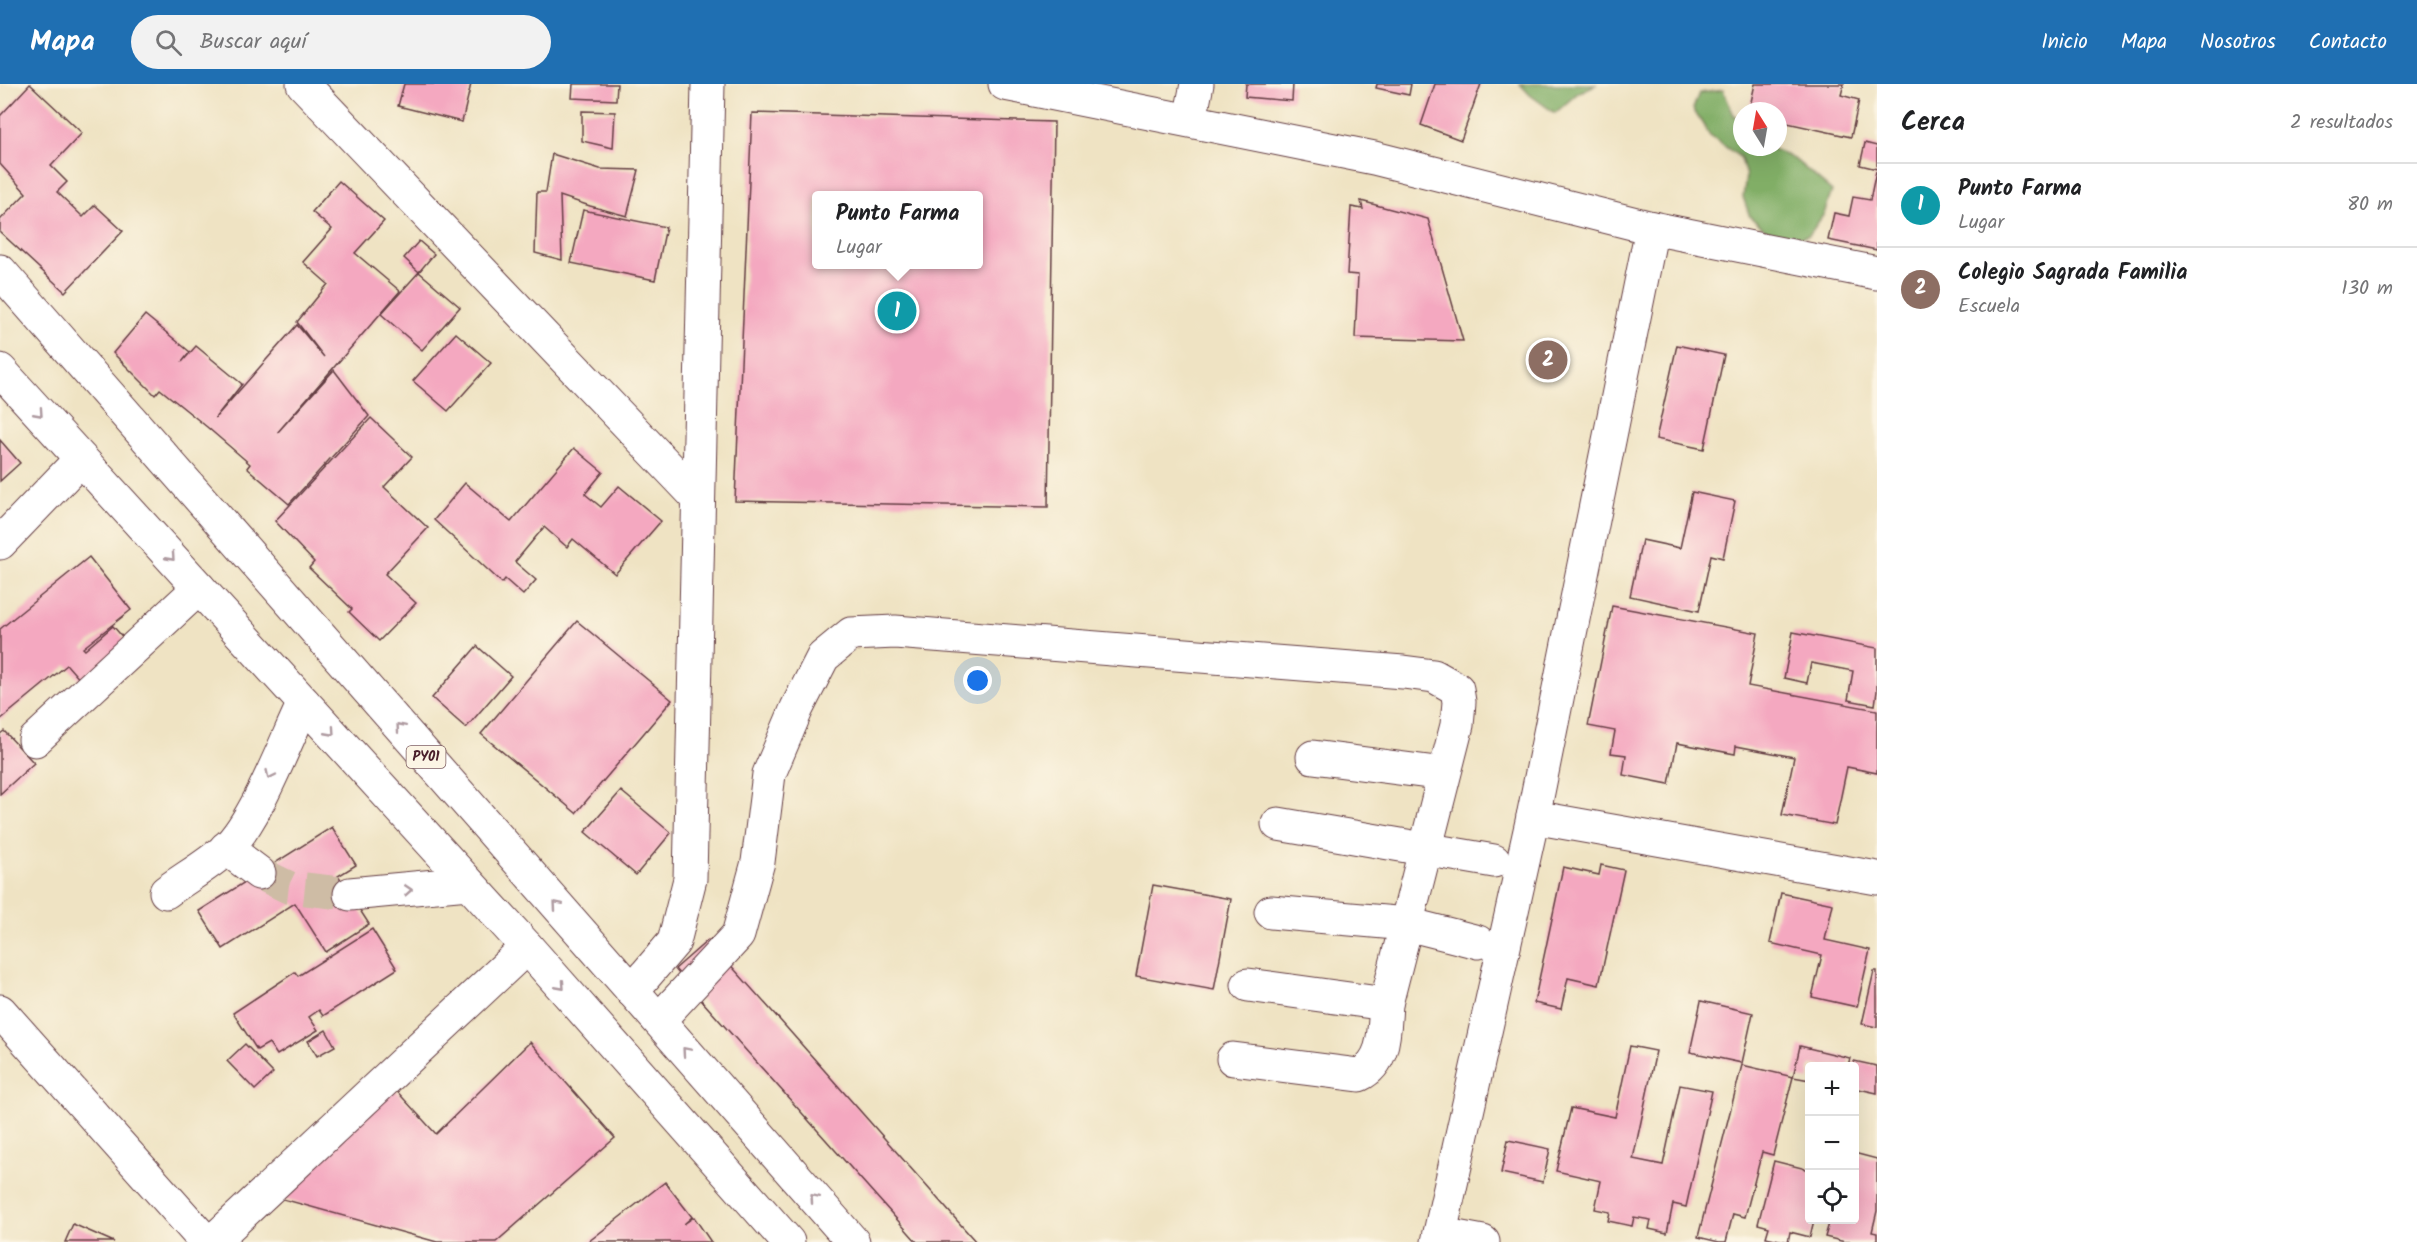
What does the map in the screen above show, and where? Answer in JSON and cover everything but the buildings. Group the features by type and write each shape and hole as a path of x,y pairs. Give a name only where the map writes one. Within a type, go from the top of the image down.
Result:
{"main road":[{"path":"303,84 697,497"},
{"path":"632,991 674,942 690,879 708,84"},
{"path":"1005,84 1374,158 1652,228 1877,273"},
{"path":"1190,120 1197,84"},
{"path":"1484,1242 1439,1238 1533,817 1652,228"},
{"name":"PY01","path":"0,271 853,1242"},
{"path":"0,370 527,947 788,1242"},
{"path":"1,541 81,459"},
{"path":"35,740 199,588"},
{"path":"659,1020 738,935 758,862 769,774 823,657 851,634 895,632 1434,676 1456,689 1459,702 1457,725 1386,1004 1378,1059 1369,1070 1359,1074 1233,1059"},
{"path":"166,892 226,848 243,826 258,801 304,703"},
{"path":"1313,757 1444,774"},
{"path":"1533,817 1877,878"},
{"path":"1278,824 1494,861"},
{"path":"226,848 259,873"},
{"path":"350,894 468,883"},
{"path":"1271,912 1407,924 1478,942"},
{"path":"212,1242 527,947"},
{"path":"1248,985 1386,1004"},
{"path":"0,1011 206,1242"}],"green space":[{"path":"1520,84 1597,84 1578,93 1555,113 1530,95"},
{"path":"1723,90 1733,113 1733,152 1710,136 1693,109 1699,93"},
{"path":"1738,156 1787,156 1832,191 1824,214 1809,235 1787,240 1768,231 1750,217 1743,197 1746,176 1741,158"}],"tunnel":[{"path":"259,873 288,887 350,894"}],"place":[{"name":"Punto Farma","path":"897,311"},
{"name":"Colegio Sagrada Familia","path":"1548,360"}]}
